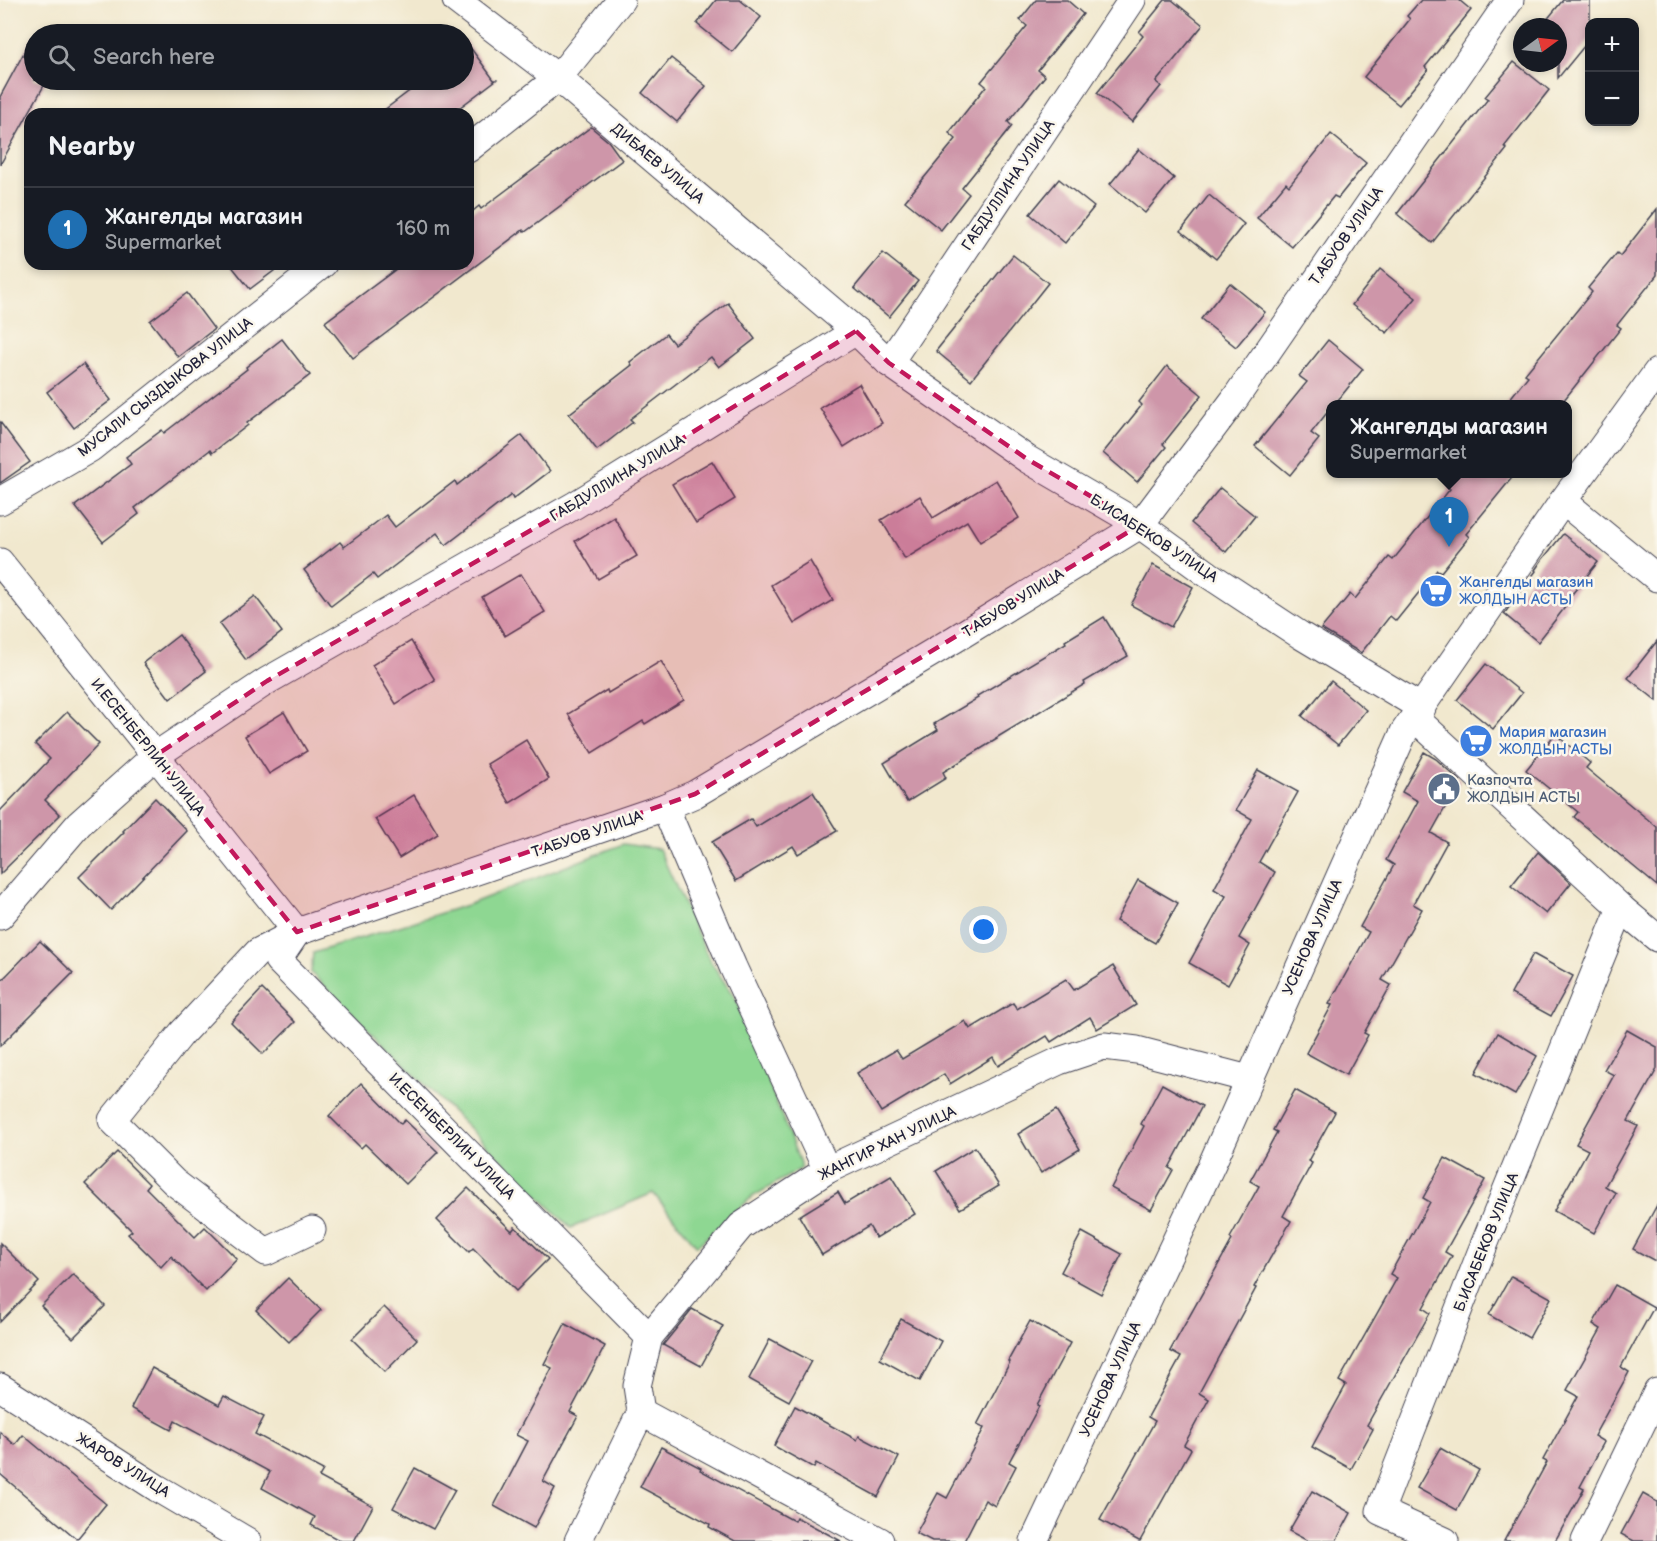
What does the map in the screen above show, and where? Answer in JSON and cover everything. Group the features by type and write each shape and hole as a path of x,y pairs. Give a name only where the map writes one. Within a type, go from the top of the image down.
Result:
{"street":[{"name":"ДИБАЕВ УЛИЦА","path":"456,0 558,78 856,331"},
{"path":"474,144 558,78 621,0"},
{"name":"ГАБДУЛЛИНА УЛИЦА","path":"889,363 1132,0"},
{"name":"Т.АБУОВ УЛИЦА","path":"297,932 665,807 695,794 955,639 1140,525 1234,400 1510,0"},
{"name":"МУСАЛИ СЫЗДЫКОВА УЛИЦА","path":"0,501 91,448 315,270"},
{"path":"856,331 889,363"},
{"name":"ГАБДУЛЛИНА УЛИЦА","path":"0,916 79,824 155,756 267,681 575,505 856,331"},
{"name":"Б.ИСАБЕКОВ УЛИЦА","path":"889,363 1028,459 1140,525 1209,575 1418,713 1621,908 1657,938"},
{"name":"УСЕНОВА УЛИЦА","path":"1034,1541 1212,1164 1404,732 1563,501 1657,372"},
{"path":"1563,501 1657,578"},
{"name":"И.ЕСЕНБЕРЛИН УЛИЦА","path":"0,562 297,932 278,960 650,1337"},
{"path":"665,807 733,967 827,1170"},
{"name":"Б.ИСАБЕКОВ УЛИЦА","path":"1445,1541 1380,1511 1480,1255 1621,908"},
{"path":"297,932 258,952 182,1034 112,1120 174,1182 266,1252 312,1230"},
{"name":"ЖАНГИР ХАН УЛИЦА","path":"641,1412 637,1386 650,1337 741,1226 827,1170 1059,1061 1104,1046 1137,1050 1249,1079"},
{"name":"ЖАРОВ УЛИЦА","path":"0,1387 157,1488 248,1541"},
{"path":"1585,1541 1655,1402"},
{"path":"579,1541 641,1412 880,1541"}],"highlighted area":[{"path":"856,331 889,363 1027,459 1140,525 695,794 297,932 155,756 267,681 575,505"}],"green space":[{"path":"623,844 659,849 709,959 737,1001 802,1168 752,1197 697,1246 653,1193 571,1228 311,973 313,953 470,904"}],"building":[{"path":"716,0 740,0 761,17 732,52 697,24"},
{"path":"1036,0 1067,0 1083,14 1038,70 1045,76 1008,122 1012,126 962,188 969,194 941,230 905,201 956,139 949,133 986,86 981,82 1027,26 1020,20"},
{"path":"1165,0 1172,0 1203,25 1156,82 1161,86 1132,122 1097,93 1143,36 1139,32"},
{"path":"1421,0 1459,0 1471,10 1425,67 1428,70 1399,105 1364,77 1410,19 1407,16"},
{"path":"1563,0 1590,0 1590,18 1585,18 1585,45 1567,67 1567,18 1548,18"},
{"path":"24,53 24,90 41,90 32,108 24,108 24,122 0,165 0,97"},
{"path":"474,53 496,80 459,108 387,108 411,90 474,90"},
{"path":"671,58 706,86 677,122 642,93"},
{"path":"1513,63 1513,72 1526,72 1549,90 1504,147 1507,149 1432,243 1397,214 1488,99 1485,97"},
{"path":"591,127 609,142 622,160 474,267 474,210 479,206 481,209"},
{"path":"1331,134 1366,163 1338,198 1334,196 1292,247 1257,218 1286,183 1289,186"},
{"path":"1139,149 1174,178 1145,213 1110,184"},
{"path":"1059,179 1094,207 1065,243 1030,214"},
{"path":"1209,195 1244,224 1216,259 1181,231"},
{"path":"1657,209 1657,275 1617,325 1621,328 1564,400 1509,400 1528,376 1525,374 1592,292 1588,288 1617,253 1620,256"},
{"path":"883,253 918,281 889,317 854,288"},
{"path":"1013,255 1048,283 971,380 936,351"},
{"path":"1380,269 1416,298 1387,333 1352,305"},
{"path":"235,270 275,270 250,289"},
{"path":"395,270 470,270 353,358 325,322"},
{"path":"1230,283 1265,312 1236,347 1201,319"},
{"path":"187,293 214,329 178,357 150,321"},
{"path":"728,303 755,339 719,367 711,357 630,419 633,422 597,450 569,414 632,365 630,362 666,334 674,344"},
{"path":"282,339 310,375 212,453 210,450 135,508 139,514 103,542 75,506 131,464 126,457 162,430 164,433"},
{"path":"1328,340 1363,369 1338,400 1326,400 1326,414 1311,433 1319,439 1290,475 1255,446 1307,382 1299,376"},
{"path":"83,364 111,400 74,428 47,392"},
{"path":"1167,366 1202,395 1163,444 1166,447 1137,482 1103,453 1142,405 1139,402"},
{"path":"859,384 882,423 844,447 820,408"},
{"path":"0,422 30,462 0,483"},
{"path":"522,435 550,471 513,499 511,495 446,545 437,533 377,579 373,574 331,606 304,570 340,542 344,547 386,515 395,527 455,481 457,485"},
{"path":"712,461 735,499 696,523 672,484"},
{"path":"1454,478 1512,478 1466,534 1469,537 1441,572 1437,570 1396,621 1390,616 1361,653 1321,629 1350,594 1355,599 1389,557 1393,560 1450,489 1447,486"},
{"path":"996,480 1019,518 980,542 967,521 905,559 881,520 920,496 933,518"},
{"path":"1220,488 1255,516 1226,552 1191,523"},
{"path":"614,517 637,556 598,579 575,541"},
{"path":"1563,534 1598,562 1564,604 1566,606 1538,642 1504,614"},
{"path":"810,561 833,600 794,624 771,585"},
{"path":"1153,565 1193,587 1171,627 1131,605"},
{"path":"521,574 545,612 505,636 482,597"},
{"path":"255,596 282,632 246,660 219,624"},
{"path":"1104,617 1128,656 943,772 946,778 907,802 884,763 938,730 934,724"},
{"path":"179,635 206,671 170,699 143,663"},
{"path":"411,641 435,680 396,704 372,665"},
{"path":"1657,641 1657,701 1628,678"},
{"path":"661,661 684,700 645,724 643,721 592,753 568,714"},
{"path":"1486,664 1522,693 1493,729 1457,700"},
{"path":"1331,681 1366,710 1338,745 1302,716"},
{"path":"67,712 99,744 45,800 60,815 0,874 0,811 50,759 35,744"},
{"path":"284,712 307,751 269,774 245,736"},
{"path":"1555,734 1590,763 1586,768 1657,827 1657,886 1574,817 1578,812 1526,770"},
{"path":"526,740 549,779 510,803 487,764"},
{"path":"1424,752 1436,759 1460,781 1431,833 1447,842 1413,904 1422,909 1382,980 1391,985 1364,1033 1368,1035 1346,1075 1306,1053 1332,1005 1329,1004 1369,932 1360,927 1394,865 1386,860 1418,801 1402,792"},
{"path":"1258,770 1298,792 1259,862 1275,872 1239,938 1250,945 1228,985 1189,963 1226,896 1214,889 1252,819 1236,810"},
{"path":"813,792 837,831 798,854 793,846 736,881 712,842 751,819 756,827"},
{"path":"414,795 438,834 399,858 375,819"},
{"path":"155,798 187,831 111,910 79,877"},
{"path":"1538,852 1571,883 1546,914 1511,886"},
{"path":"1138,880 1178,903 1155,943 1116,921"},
{"path":"40,941 73,973 0,1046 0,982"},
{"path":"1533,954 1573,976 1551,1016 1511,994"},
{"path":"1113,966 1136,1005 1097,1029 1090,1017 1051,1042 1047,1036 998,1066 993,1057 950,1084 944,1074 881,1112 857,1073 896,1050 902,1059 965,1021 970,1029 1013,1003 1017,1009 1066,979 1074,990"},
{"path":"262,989 295,1022 263,1054 231,1022"},
{"path":"1627,1030 1657,1047 1657,1069 1628,1121 1638,1126 1605,1186 1616,1193 1594,1233 1554,1211 1588,1150 1576,1144 1614,1075 1604,1070"},
{"path":"1498,1033 1537,1056 1515,1095 1476,1073"},
{"path":"361,1083 401,1124 405,1120 438,1152 406,1184 365,1144 361,1148 329,1116"},
{"path":"1162,1084 1202,1106 1169,1168 1173,1170 1151,1210 1111,1188 1144,1126 1141,1124"},
{"path":"1295,1090 1335,1112 1308,1161 1312,1163 1283,1216 1291,1221 1199,1393 1209,1399 1184,1445 1191,1449 1139,1541 1100,1520 1155,1421 1148,1417 1181,1357 1170,1351 1232,1240 1230,1238 1259,1186 1250,1181 1277,1132 1273,1130"},
{"path":"1056,1110 1080,1149 1041,1173 1018,1134"},
{"path":"975,1147 999,1186 960,1209 936,1171"},
{"path":"117,1152 149,1184 146,1188 195,1237 205,1227 237,1259 206,1291 171,1256 161,1267 128,1234 132,1231 85,1184"},
{"path":"1445,1158 1485,1180 1445,1252 1452,1256 1423,1308 1430,1313 1367,1425 1373,1429 1351,1469 1312,1447 1346,1385 1339,1381 1397,1278 1390,1274 1430,1202 1423,1198"},
{"path":"891,1176 915,1214 876,1238 869,1226 822,1255 799,1216 838,1192 845,1204"},
{"path":"468,1188 512,1231 515,1227 548,1259 516,1291 473,1248 469,1252 437,1220"},
{"path":"1657,1205 1657,1262 1633,1249"},
{"path":"1082,1232 1122,1254 1101,1294 1061,1272"},
{"path":"0,1243 39,1282 0,1322"},
{"path":"73,1274 105,1306 73,1338 41,1306"},
{"path":"1511,1276 1551,1298 1529,1338 1489,1315"},
{"path":"288,1278 321,1310 289,1342 256,1310"},
{"path":"1615,1285 1654,1307 1621,1367 1629,1372 1594,1436 1604,1442 1580,1487 1584,1489 1555,1541 1504,1541 1547,1462 1543,1460 1578,1396 1567,1390 1601,1329 1593,1324"},
{"path":"384,1307 417,1339 385,1372 352,1339"},
{"path":"692,1309 723,1326 701,1366 663,1345"},
{"path":"901,1319 941,1341 920,1381 880,1359"},
{"path":"1030,1321 1070,1343 1009,1462 1016,1466 995,1506 985,1500 964,1541 932,1541 916,1533 938,1493 947,1498 984,1428 977,1425"},
{"path":"565,1324 605,1346 570,1412 578,1416 543,1481 555,1488 534,1528 494,1506 528,1441 516,1435 552,1368 544,1364"},
{"path":"770,1339 811,1361 789,1401 749,1379"},
{"path":"152,1368 219,1405 224,1396 264,1417 255,1434 323,1470 319,1477 373,1506 354,1541 341,1541 311,1525 315,1517 262,1488 270,1472 175,1421 171,1430 131,1408"},
{"path":"795,1406 857,1440 859,1436 899,1457 878,1497 816,1463 814,1468 774,1446"},
{"path":"0,1432 15,1445 23,1435 106,1504 77,1539 0,1474"},
{"path":"661,1447 794,1521 796,1517 841,1541 735,1541 709,1527 710,1524 640,1487"},
{"path":"1440,1448 1479,1470 1457,1510 1417,1488"},
{"path":"415,1468 455,1490 433,1529 393,1508"},
{"path":"1312,1491 1351,1513 1336,1541 1308,1541 1289,1531"},
{"path":"1643,1494 1657,1502 1657,1541 1634,1541 1621,1534"}],"place":[{"name":"Жангелды магазин","path":"1449,547"},
{"name":"Жангелды магазин ЖОЛДЫН АСТЫ","path":"1436,591"},
{"name":"Мария магазин ЖОЛДЫН АСТЫ","path":"1476,741"},
{"name":"Казпочта ЖОЛДЫН АСТЫ","path":"1444,789"}]}
